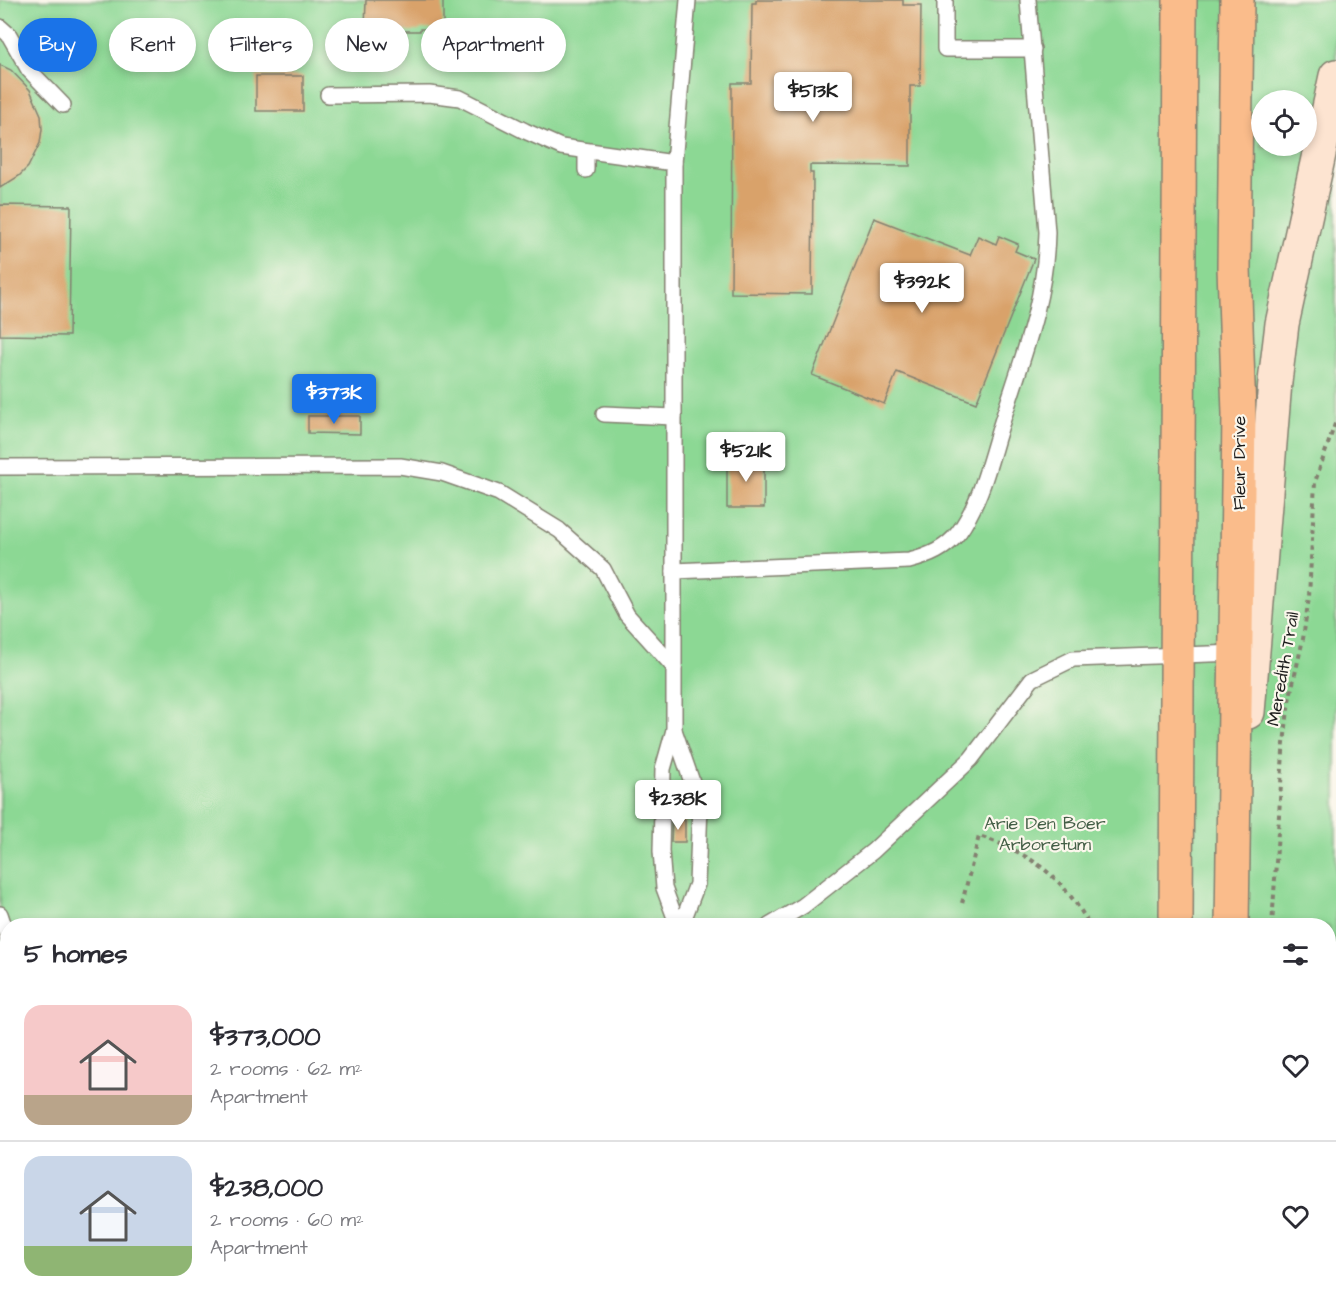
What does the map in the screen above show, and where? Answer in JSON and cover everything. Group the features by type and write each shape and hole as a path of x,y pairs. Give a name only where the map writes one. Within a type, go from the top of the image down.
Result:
{"main road":[{"path":"1176,918 1180,44 1178,0"},
{"name":"Fleur Drive","path":"1232,918 1239,414 1234,267 1237,0"},
{"path":"1232,918 1282,324 1336,76"}],"lane":[{"path":"677,918 664,888 660,851 663,769 674,730 674,163 688,0"},
{"path":"945,0 945,49 1033,49"},
{"path":"674,571 909,561 928,556 946,546 959,531 979,495 1040,301 1047,256 1028,0"},
{"path":"0,27 9,35 29,70 63,105"},
{"path":"328,95 429,94 460,98 561,147 674,163"},
{"path":"586,151 586,170"},
{"path":"604,414 674,417"},
{"path":"0,467 400,466 442,473 499,493 559,530 603,570 627,615 674,667"},
{"path":"783,918 803,906 873,851 971,759 1032,679 1072,659 1237,653"},
{"path":"674,730 700,805 697,884 683,918"}],"path":[{"name":"Meredith Trail","path":"1273,918 1283,752 1289,701 1303,639 1309,597 1315,482 1336,421"},
{"path":"962,903 979,836 1032,859 1055,877 1074,899 1085,918"}],"green space":[{"name":"Arie Den Boer Arboretum","path":"0,0 1336,0 1336,918 0,918"}],"building":[{"path":"366,0 443,0 443,18 421,18 420,31 409,31 409,18 365,18"},
{"path":"756,0 903,0 903,5 921,5 920,86 910,86 910,166 810,165 810,173 813,173 812,294 731,293 732,83 751,83 752,3 756,3"},
{"path":"0,65 11,70 30,90 41,115 42,129 40,143 28,167 19,176 0,188"},
{"path":"256,76 303,76 303,111 256,111"},
{"path":"0,205 71,206 69,336 0,335"},
{"path":"874,218 970,255 978,236 996,244 999,236 1018,244 1015,251 1034,259 976,403 897,372 884,404 812,375"},
{"path":"308,416 360,416 360,434 308,433"},
{"path":"727,458 764,458 764,508 727,508"},
{"path":"672,820 685,820 685,842 671,842"}]}
